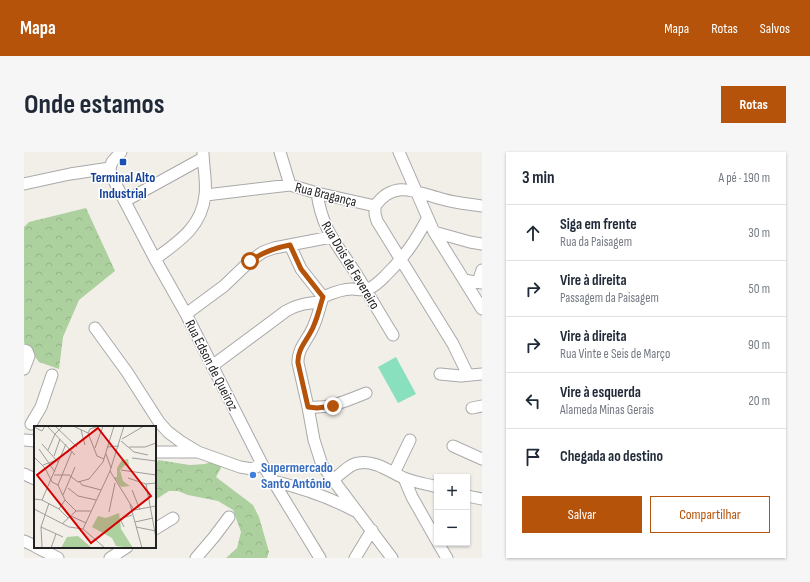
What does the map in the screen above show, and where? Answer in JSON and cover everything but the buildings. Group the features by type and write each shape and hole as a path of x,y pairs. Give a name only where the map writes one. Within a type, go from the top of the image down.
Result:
{"street":[{"path":"24,184 70,174 110,168 112,162 121,152"},
{"path":"280,152 290,185"},
{"path":"399,152 427,219 482,309"},
{"path":"124,200 203,155 206,195 197,221 191,230 155,259"},
{"name":"Rua Edson de Queiroz","path":"110,168 124,200 186,314 262,464 320,558"},
{"name":"Rua Bragança","path":"206,195 290,185 317,193 375,206"},
{"path":"468,376 453,344 374,214 375,206 384,195 392,191 402,190 417,192 444,200 482,206"},
{"name":"Rua Dois de Fevereiro","path":"317,193 322,219 331,237 366,290 393,335"},
{"path":"212,366 290,308 304,303 322,300 335,292 343,290 366,290 379,282 401,260 414,243 427,219"},
{"path":"434,232 482,244"},
{"path":"186,314 224,286 250,261 263,252 274,248 331,237"},
{"path":"290,245 301,269 322,300"},
{"path":"464,280 480,282 482,270"},
{"path":"322,300 314,326 299,350 297,356 317,452 322,465 392,558"},
{"path":"95,328 127,372 158,422 180,442 198,452 240,467 252,469 262,464"},
{"path":"24,350 27,351 29,356 24,369"},
{"path":"440,374 449,376 482,374"},
{"path":"31,424 41,407 52,375"},
{"path":"308,407 317,408 333,406 366,393"},
{"path":"410,440 399,476 434,535"},
{"path":"453,446 482,459"},
{"path":"156,452 198,452"},
{"path":"333,480 350,467 358,463 366,462 375,464 399,476 434,486"},
{"path":"24,474 34,479"},
{"path":"273,481 325,496 359,513"},
{"path":"470,497 482,499"},
{"path":"196,558 229,517"},
{"path":"156,528 173,518"},
{"path":"354,558 372,530"},
{"path":"24,541 34,546"},
{"path":"440,546 447,558"},
{"path":"38,548 58,558"},
{"path":"110,558 125,548"}],"green space":[{"path":"86,208 115,271 79,300 63,337 59,369 39,362 24,342 24,227 29,222"},
{"path":"396,357 416,394 398,403 378,367"},
{"path":"158,460 190,465 211,462 223,464 216,477 253,505 259,517 269,552 267,558 226,558 237,548 241,532 233,510 218,501 188,495 178,491 169,491 156,499 156,465"}],"place":[{"name":"Terminal Alto Industrial","path":"123,162"},
{"name":"Supermercado Santo Antônio","path":"253,475"}],"route":[{"path":"250,261 263,252 290,245 294,257 301,269 323,297 314,326 299,350 297,356 308,407 317,408 333,406"}]}
